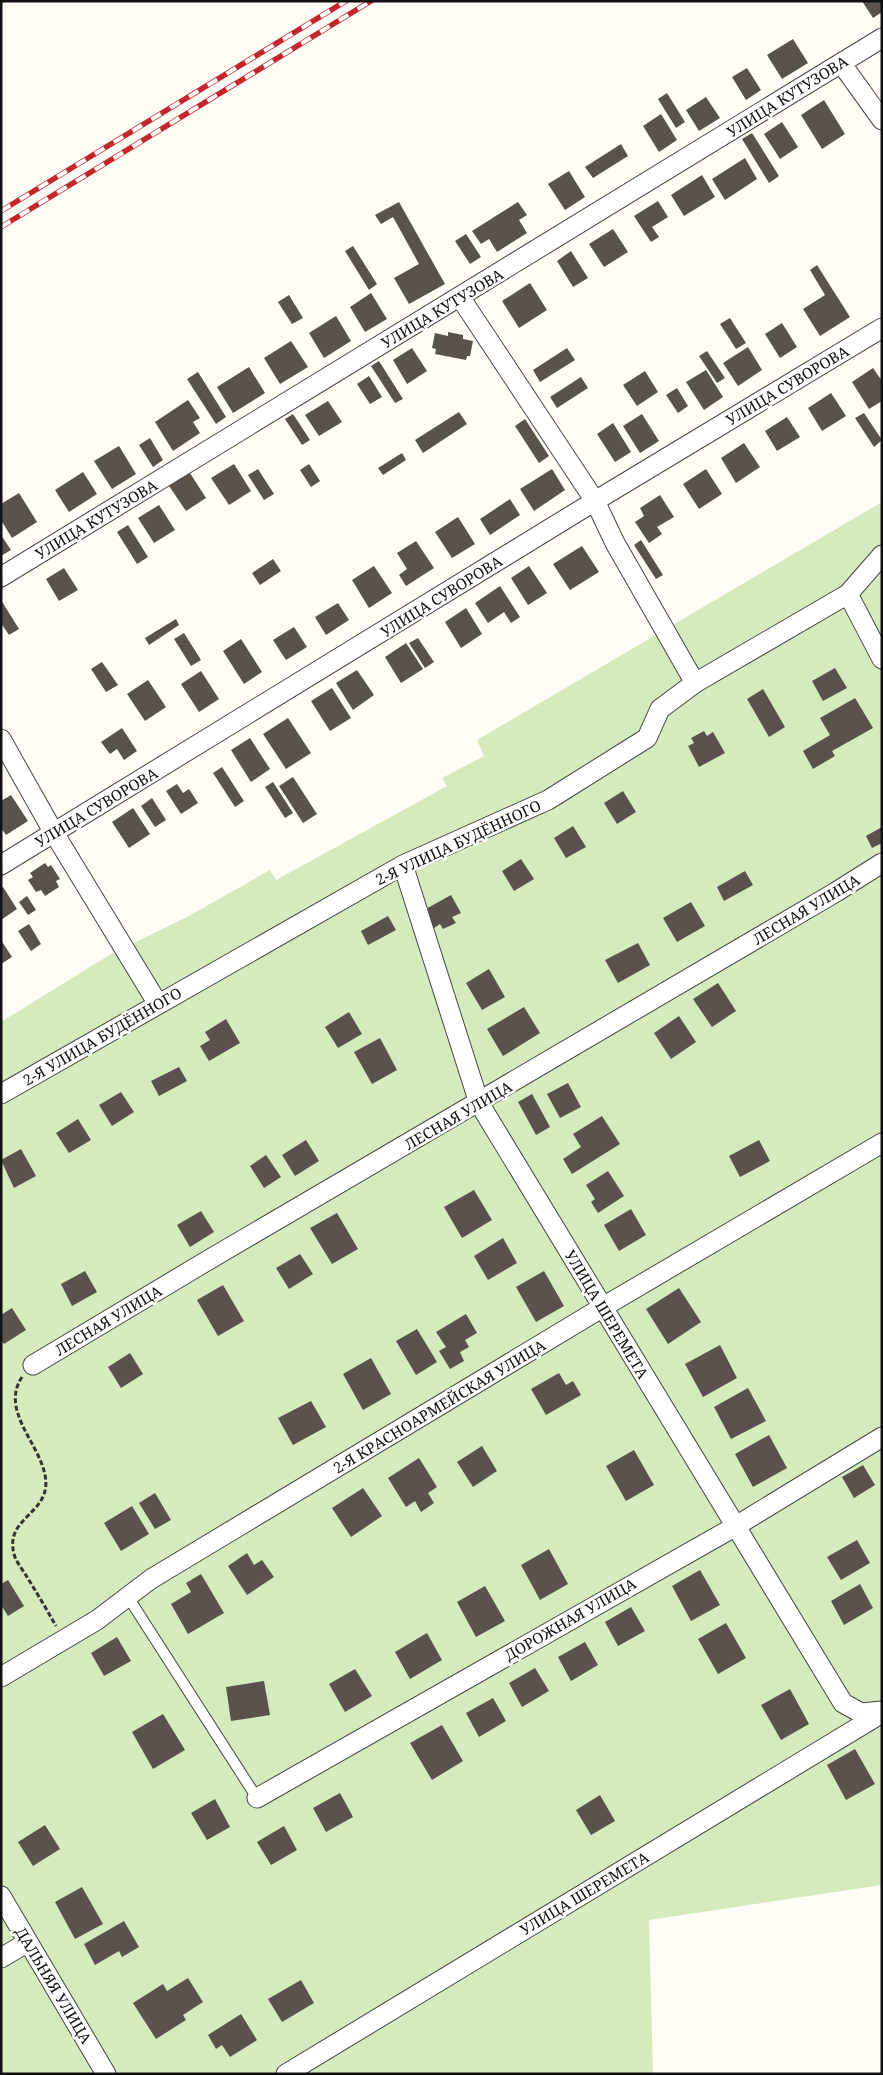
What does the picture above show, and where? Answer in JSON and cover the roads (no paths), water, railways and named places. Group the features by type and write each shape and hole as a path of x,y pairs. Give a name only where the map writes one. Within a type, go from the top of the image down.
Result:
{"street":[{"name":"УЛИЦА КУТУЗОВА","path":"1,577 882,38"},
{"path":"841,63 882,120"},
{"path":"460,297 596,501 615,543 695,683"},
{"name":"УЛИЦА СУВОРОВА","path":"1,865 882,328"},
{"name":"2-Я УЛИЦА БУДЁННОГО","path":"1,1094 403,865 548,800 647,738 660,710 695,683 848,594 882,554"},
{"path":"848,594 882,659"},
{"path":"1,739 54,833 158,1004"},
{"name":"ЛЕСНАЯ УЛИЦА","path":"33,1365 836,892 882,863"},
{"name":"УЛИЦА ШЕРЕМЕТА","path":"403,865 478,1102 843,1703 861,1713 882,1712"},
{"name":"2-Я КРАСНОАРМЕЙСКАЯ УЛИЦА","path":"1,1677 98,1620 151,1579 603,1307 882,1143"},
{"name":"ДОРОЖНАЯ УЛИЦА","path":"257,1798 736,1526 882,1437"},
{"name":"УЛИЦА ШЕРЕМЕТА","path":"286,2074 882,1712"},
{"name":"ДАЛЬНЯЯ УЛИЦА","path":"1,1896 106,2074"},
{"path":"1,1958 28,1942"}],"lane":[{"path":"128,1596 257,1798"}],"railway":[{"path":"1,211 346,1"},
{"path":"1,227 371,1"}]}
